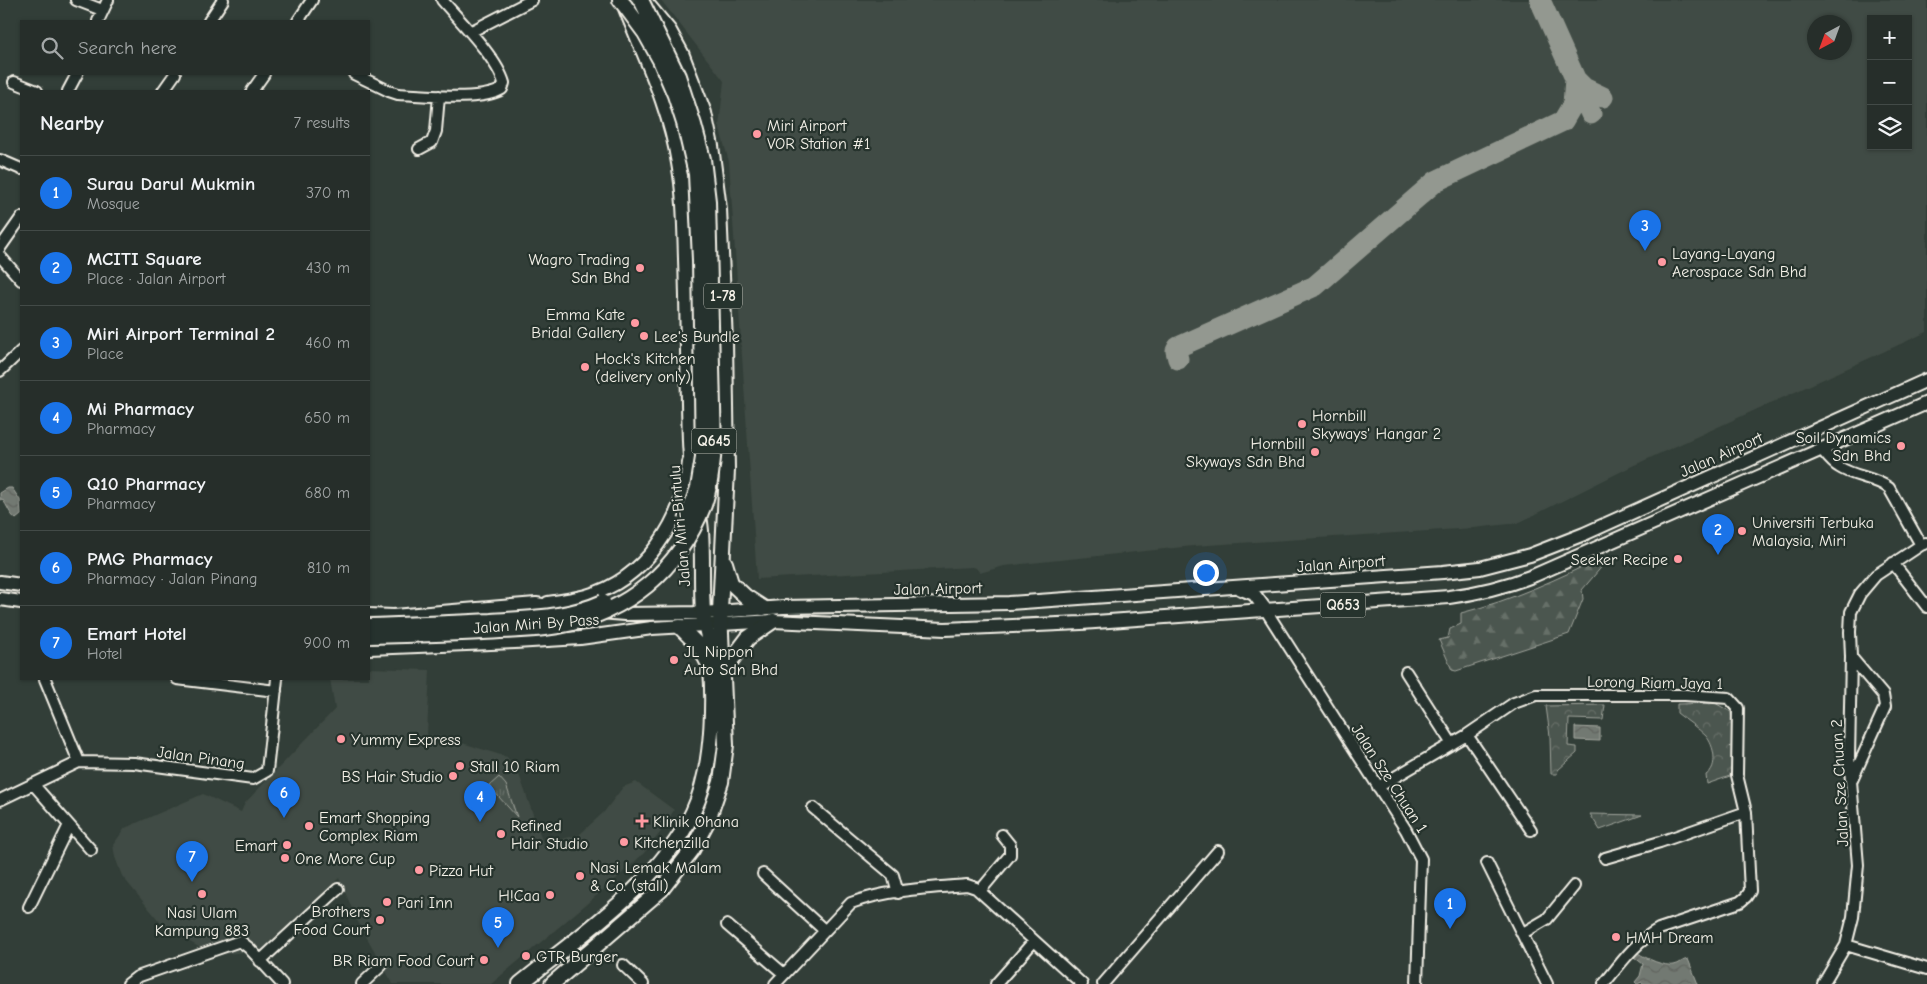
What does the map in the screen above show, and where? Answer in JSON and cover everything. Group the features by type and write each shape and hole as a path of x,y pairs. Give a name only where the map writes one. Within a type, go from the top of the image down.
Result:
{"highway":[{"name":"Jalan Miri-Bintulu","path":"520,984 646,880 677,842 694,812 704,783 721,618 727,470 725,342 719,210 712,146 704,112 681,53 668,31 642,0"},
{"name":"Q645","path":"370,636 539,628 585,619 616,606 655,580 689,538 704,504 711,476 714,449 708,202 702,159 694,125 678,76 642,0"},
{"name":"Jalan Miri-Bintulu","path":"552,984 661,890 692,850 708,820 721,782 726,745 717,670 704,619 701,531 693,482 690,441 684,202 680,164 664,100 622,3"},
{"name":"Q645","path":"370,626 548,617 573,613 598,605 625,591 662,559 684,527 698,488 704,458 700,260 696,174 684,123 675,95 660,60 645,33 622,3"},
{"path":"723,556 731,583 746,597 763,608"},
{"path":"680,627 700,647 717,670 748,638 773,621"}],"main road":[{"name":"Jalan Airport","path":"721,618 763,608 1009,603 1480,568 1530,555 1584,534 1927,380"},
{"name":"Q653","path":"704,619 721,618 946,629 1081,622 1449,597 1504,586 1536,576 1927,403"},
{"path":"1781,444 1803,439 1813,440 1822,450"},
{"path":"536,604 563,601 594,593 606,588 644,561 663,538 679,508 688,477 690,441"},
{"path":"0,582 20,585"},
{"path":"1236,587 1254,594 1265,609"},
{"path":"0,599 20,602"},
{"name":"Jalan Miri By Pass","path":"370,615 393,616 536,604 567,610 704,619"},
{"name":"Jalan Miri By Pass","path":"370,648 580,638 652,628 680,627 704,619"}],"street":[{"path":"76,0 102,10"},
{"path":"98,20 108,0"},
{"path":"210,20 223,0"},
{"path":"299,20 312,0"},
{"path":"356,75 398,94 439,96 488,94 502,89 504,83 502,76 470,32 442,0"},
{"path":"470,32 532,0"},
{"path":"68,90 76,75"},
{"path":"164,90 174,75"},
{"path":"253,90 263,75"},
{"path":"14,82 34,90"},
{"path":"419,149 432,142 439,96"},
{"path":"0,160 20,169"},
{"path":"0,248 20,219"},
{"path":"0,256 20,279"},
{"path":"0,371 20,352"},
{"name":"Jalan Sze Chuan 2","path":"1822,450 1839,467 1850,473 1881,482 1889,488 1924,544 1876,575 1854,603 1850,632 1849,757 1858,865 1853,917 1846,945 1823,984"},
{"path":"1893,563 1927,607"},
{"name":"Jalan Sze Chuan 1","path":"1265,609 1420,855 1417,984"},
{"path":"1851,657 1883,695 1885,701 1885,707 1852,781"},
{"path":"1406,672 1452,744"},
{"path":"45,680 79,762"},
{"path":"185,680 276,691"},
{"name":"Jalan Pinang","path":"0,800 79,762 134,763 256,778 266,771 277,680"},
{"name":"Lorong Riam Jaya 1","path":"1378,787 1467,735 1514,703 1536,694 1685,695 1729,698 1738,708 1737,775 1746,812 1750,891 1740,902 1659,929 1646,936 1635,946 1604,984"},
{"path":"1467,735 1531,830"},
{"path":"34,784 91,850"},
{"path":"813,808 893,875 898,893"},
{"path":"1605,858 1660,842 1746,812"},
{"path":"29,907 69,825"},
{"path":"980,891 1010,855 1010,845 1002,835"},
{"path":"1103,984 1218,851"},
{"path":"1487,863 1547,984"},
{"path":"763,874 824,930"},
{"path":"775,984 851,903 862,899 898,893 967,885 973,886 980,891 1082,984"},
{"path":"1523,933 1547,919 1574,886"},
{"path":"260,961 338,889"},
{"path":"727,925 784,974"},
{"path":"996,984 1034,940"},
{"path":"128,984 137,977 240,942 282,984"},
{"path":"1846,945 1927,969"},
{"path":"623,965 643,984"},
{"path":"362,984 381,966"}],"shaded area":[{"path":"661,0 1927,0 1927,332 1630,467 1518,523 1474,528 1193,546 1004,566 980,573 976,568 972,567 757,579 729,162 719,126 724,81"},
{"path":"370,668 430,670 427,735 440,736 507,757 520,777 543,843 579,835 604,812 623,787 636,782 674,810 660,833 644,853 615,880 491,984 393,984 357,920 339,878 260,951 213,955 165,928 122,876 113,845 125,828 203,794 241,812 245,803 335,709 330,680 370,680"}],"green space":[{"path":"1605,556 1607,558 1604,564 1582,590 1583,599 1569,634 1456,671 1452,670 1439,640 1448,638 1450,629 1461,624 1461,613 1517,595"},
{"path":"1715,703 1731,712 1734,744 1730,776 1707,784 1706,775 1713,767 1714,762 1713,750 1706,736 1677,713 1677,704"},
{"path":"1605,705 1603,720 1569,719 1568,746 1577,747 1577,753 1558,770 1557,774 1551,774 1550,736 1546,706"},
{"path":"499,777 506,785 517,817 489,786"},
{"path":"1590,814 1642,815 1600,830"}],"water":[{"path":"8,488 12,488 20,500 20,516 16,519 2,499 0,500 0,493"},
{"path":"1575,727 1600,728 1600,741 1575,740"},
{"path":"1638,953 1655,962 1666,965 1676,964 1688,959 1698,984 1644,984 1642,982 1637,984 1635,982 1640,976 1643,964 1634,957"}],"taxiway":[{"path":"1540,0 1591,114"},
{"path":"1575,79 1584,88 1603,97"},
{"path":"1178,359 1176,351 1178,347 1315,286 1436,181 1563,121 1573,104 1575,79"}],"place":[{"name":"Miri Airport VOR Station #1","path":"757,134"},
{"name":"Miri Airport Terminal 2","path":"1645,251"},
{"name":"Layang-Layang Aerospace Sdn Bhd","path":"1662,262"},
{"name":"Wagro Trading Sdn Bhd","path":"640,268"},
{"name":"Emma Kate Bridal Gallery","path":"635,323"},
{"name":"Lee's Bundle","path":"644,336"},
{"name":"Hock's Kitchen (delivery only)","path":"585,367"},
{"name":"Hornbill Skyways' Hangar 2","path":"1302,424"},
{"name":"Soil Dynamics Sdn Bhd","path":"1901,446"},
{"name":"Hornbill Skyways Sdn Bhd","path":"1315,452"},
{"name":"Universiti Terbuka Malaysia, Miri","path":"1742,531"},
{"name":"MCITI Square","path":"1718,555"},
{"name":"Seeker Recipe","path":"1678,559"},
{"name":"JL Nippon Auto Sdn Bhd","path":"674,660"},
{"name":"Yummy Express","path":"341,739"},
{"name":"Stall 10 Riam","path":"460,766"},
{"name":"BS Hair Studio","path":"453,776"},
{"name":"PMG Pharmacy","path":"284,818"},
{"name":"Klinik Ohana","path":"642,821"},
{"name":"Mi Pharmacy","path":"480,822"},
{"name":"Emart Shopping Complex Riam","path":"309,826"},
{"name":"Refined Hair Studio","path":"501,834"},
{"name":"Kitchenzilla","path":"624,842"},
{"name":"Emart","path":"287,845"},
{"name":"One More Cup","path":"285,858"},
{"name":"Pizza Hut","path":"419,870"},
{"name":"Nasi Lemak Malam & Co. (stall)","path":"580,876"},
{"name":"Emart Hotel","path":"192,882"},
{"name":"Nasi Ulam Kampung 883","path":"202,894"},
{"name":"H!Caa","path":"550,895"},
{"name":"Pari Inn","path":"387,902"},
{"name":"Brothers Food Court","path":"380,920"},
{"name":"Surau Darul Mukmin","path":"1450,929"},
{"name":"HMH Dream","path":"1616,937"},
{"name":"Q10 Pharmacy","path":"498,948"},
{"name":"GTR Burger","path":"526,956"},
{"name":"BR Riam Food Court","path":"484,960"}]}
